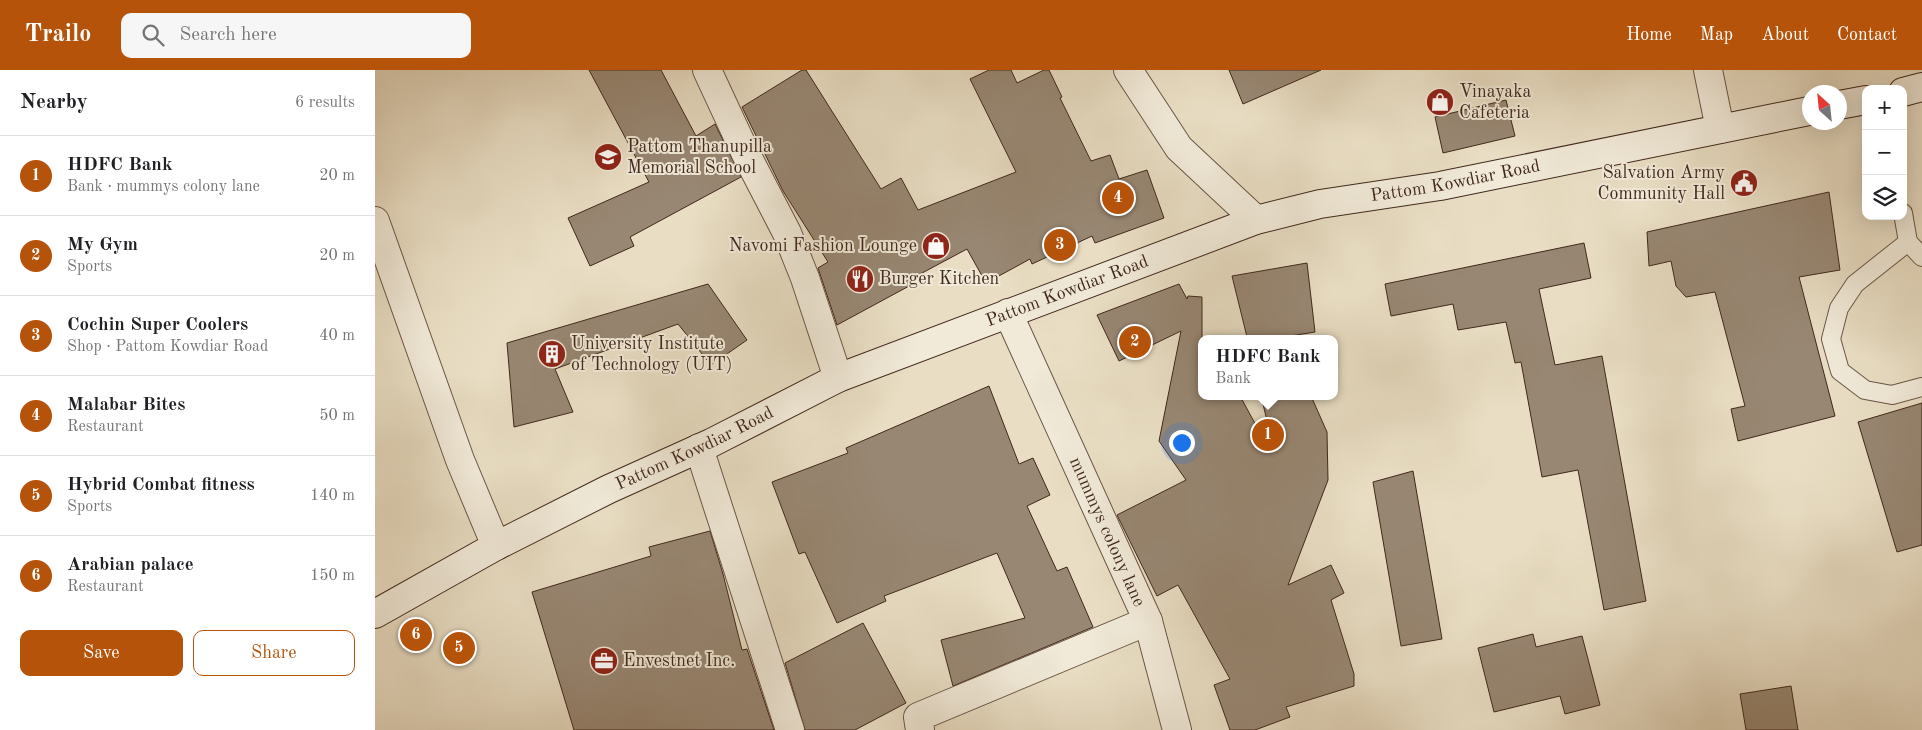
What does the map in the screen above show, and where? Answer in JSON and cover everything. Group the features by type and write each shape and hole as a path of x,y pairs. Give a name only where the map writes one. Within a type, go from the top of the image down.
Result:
{"street":[{"path":"707,70 746,154 787,232 805,278 838,378"},
{"path":"1129,70 1179,148 1256,220"},
{"path":"1708,70 1720,129"},
{"path":"1907,91 1922,87"},
{"path":"1847,104 1862,101"},
{"name":"Pattom Kowdiar Road","path":"375,614 496,546 609,489 699,448 838,378 1256,220 1320,204 1440,186 1802,112"},
{"path":"375,221 460,460 496,546"},
{"name":"mummys colony lane","path":"920,730 919,717 1148,621 1008,313"},
{"path":"699,448 789,730"},
{"path":"1148,621 1177,730"}],"lane":[{"path":"1904,220 1908,242 1922,257"},
{"path":"1908,242 1855,284 1839,308 1831,339 1840,372 1865,390 1892,395 1922,387"}],"building":[{"path":"589,70 661,70 696,136 715,124 741,177 630,237 634,246 590,266 568,218 649,182"},
{"path":"802,70 806,70 881,189 901,178 918,210 1016,172 970,79 989,70 1011,70 1017,83 1044,70 1049,70 1062,97 1060,98 1091,161 1110,155 1119,179 1147,170 1164,218 1095,243 1092,236 1032,264 1030,259 986,283 967,249 909,280 911,285 837,325 818,268 828,262 783,191 742,107"},
{"path":"1229,70 1321,70 1243,104"},
{"path":"1506,100 1515,136 1443,153 1435,117"},
{"path":"1829,192 1840,270 1799,277 1835,416 1738,441 1731,409 1745,406 1715,292 1686,297 1676,286 1671,261 1649,266 1647,232"},
{"path":"1584,243 1591,278 1539,289 1555,365 1602,356 1646,601 1604,610 1578,470 1542,477 1521,362 1515,363 1506,322 1458,330 1453,304 1391,316 1385,284"},
{"path":"1307,263 1315,332 1296,335 1247,335 1232,276"},
{"name":"University Institute of Technology (UIT)","path":"708,284 747,340 711,365 678,324 555,369 573,412 514,427 507,343"},
{"path":"1179,284 1187,299 1188,296 1202,297 1202,335 1198,335 1198,400 1242,400 1270,451 1274,449 1262,400 1313,400 1327,432 1328,480 1288,585 1331,565 1344,593 1331,600 1354,674 1354,686 1286,707 1290,717 1255,730 1230,730 1214,685 1230,679 1178,585 1157,596 1117,515 1186,480 1159,441 1181,331 1119,361 1097,315"},
{"path":"989,386 1019,464 1033,458 1050,495 1027,506 1057,571 1067,567 1093,627 953,686 941,640 1025,618 997,553 884,596 886,601 837,623 805,552 799,554 772,482 848,453 846,448"},
{"path":"1922,403 1922,545 1897,552 1858,422"},
{"path":"1413,471 1442,639 1401,646 1373,482"},
{"path":"710,531 742,650 747,649 774,730 574,730 532,592 651,556 649,547"},
{"path":"863,623 906,703 855,730 805,730 785,663"},
{"path":"1533,634 1536,647 1582,636 1600,705 1565,714 1560,696 1494,712 1478,648"},
{"path":"1791,686 1798,730 1746,730 1740,694"}],"place":[{"name":"Vinayaka Cafeteria","path":"1440,102"},
{"name":"Pattom Thanupilla Memorial School","path":"608,157"},
{"name":"Salvation Army Community Hall","path":"1744,183"},
{"name":"Malabar Bites","path":"1118,198"},
{"name":"Cochin Super Coolers","path":"1060,245"},
{"name":"Navomi Fashion Lounge","path":"936,246"},
{"name":"Burger Kitchen","path":"860,279"},
{"name":"My Gym","path":"1135,342"},
{"name":"University Institute of Technology (UIT)","path":"552,354"},
{"name":"HDFC Bank","path":"1268,435"},
{"name":"Arabian palace","path":"416,635"},
{"name":"Hybrid Combat fitness","path":"459,648"},
{"name":"Envestnet Inc.","path":"604,661"}]}
